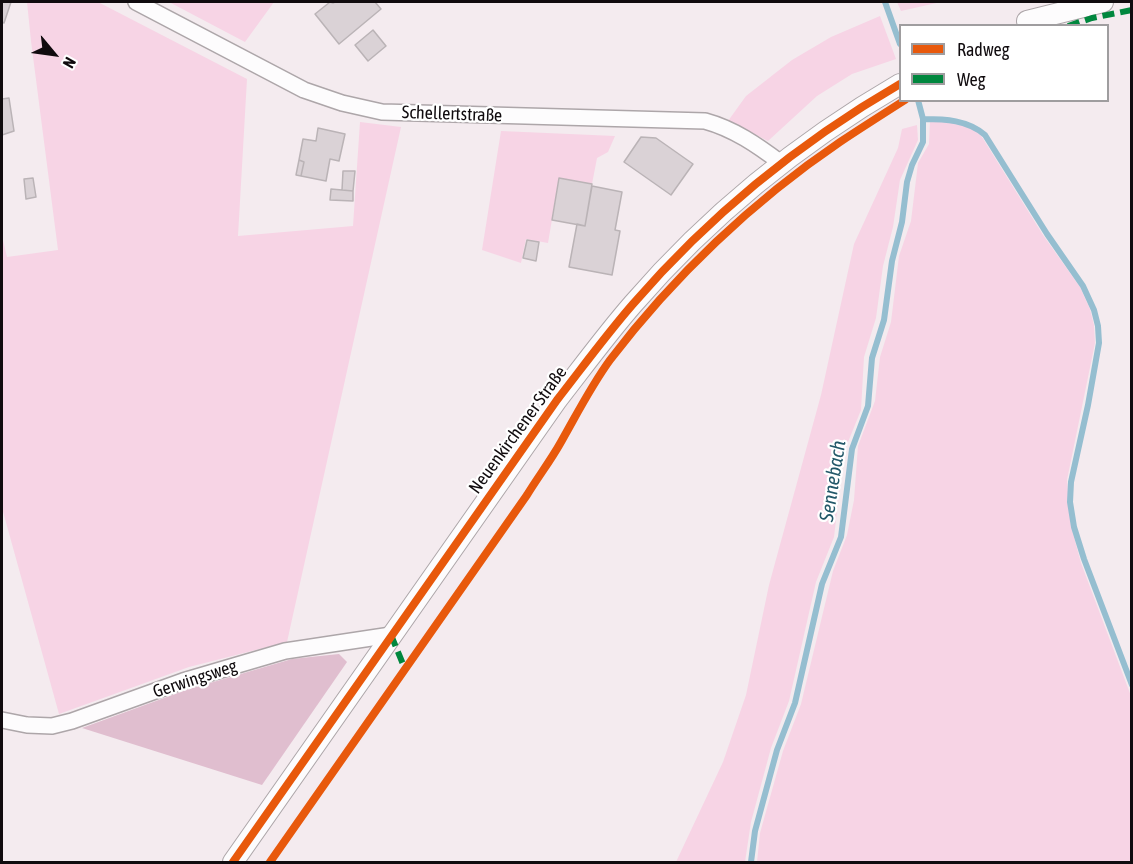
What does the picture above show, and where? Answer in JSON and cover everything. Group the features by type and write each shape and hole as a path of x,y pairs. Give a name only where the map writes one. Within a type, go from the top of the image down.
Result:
{"street":[{"name":"Schellertstraße","path":"136,2 304,90 342,103 382,112 705,121 724,126 751,141 781,163"},
{"path":"1022,23 1070,2"},
{"path":"1022,23 1103,2"},
{"name":"Neuenkirchener Straße","path":"233,862 550,410 598,346 671,262 781,163 867,104 899,86"},
{"name":"Gerwingsweg","path":"2,720 27,725 52,726 183,681 285,651 391,636"}],"shaded area":[{"path":"27,2 98,2 247,79 238,236 353,226 360,122 401,127 287,642 189,667 59,714 2,508 2,236 7,257 58,250"},
{"path":"169,2 274,2 245,42"},
{"path":"897,2 941,2 901,11"},
{"path":"880,16 896,59 852,74 817,96 768,141 728,121 746,96 792,60 831,37"},
{"path":"936,119 971,125 982,137 1043,235 1080,287 1090,309 1095,343 1067,480 1071,526 1081,563 1131,696 1131,862 757,862 760,833 783,751 801,704 833,571 847,535 854,500 858,446 875,401 880,357 891,322 899,256 911,221 918,163 929,144 930,121"},
{"path":"917,125 918,140 900,180 893,227 883,266 876,318 864,357 861,410 844,452 834,537 816,582 789,701 771,748 751,822 745,862 676,862 723,762 746,695 769,585 821,395 854,244 898,148 902,129"},
{"path":"501,131 615,136 608,152 597,158 592,184 559,178 548,243 526,239 521,263 482,250"},
{"path":"339,654 347,662 262,785 82,728 186,690 292,659"}],"building":[{"path":"2,2 11,2 4,23 2,22"},
{"path":"330,2 375,2 381,9 339,44 315,14"},
{"path":"373,30 386,46 368,61 355,45"},
{"path":"9,98 14,131 2,135 2,99"},
{"path":"318,128 345,134 339,161 330,159 326,181 301,176 304,162 299,160 303,139 316,141"},
{"path":"641,137 656,138 693,164 671,195 624,162"},
{"path":"299,160 304,162 301,176 296,175"},
{"path":"343,171 355,171 353,191 342,190"},
{"path":"33,178 36,197 26,199 24,179"},
{"path":"559,178 592,184 585,226 552,220"},
{"path":"592,186 622,192 615,230 620,231 612,275 569,267 577,224 585,226"},
{"path":"331,189 353,191 353,201 330,200"},
{"path":"527,240 539,242 536,261 523,258"}],"waterway":[{"name":"Sennebach","path":"885,2 899,41"},
{"name":"Sennebach","path":"751,862 755,831 777,750 795,703 822,584 841,537 852,449 868,406 872,358 884,320 892,261 902,222 907,182 923,142 923,119 919,102"},
{"path":"923,119 964,123 985,135 1047,234 1083,286 1094,310 1099,343 1071,482 1070,502 1074,527 1084,559 1132,685"}],"marked path":[{"path":"1074,24 1132,10"},
{"path":"391,635 405,669"}],"cycle path":[{"path":"233,862 557,400 633,304 693,241 758,183 827,130 899,85"},
{"path":"270,862 527,495 597,380 634,329 716,242 776,189 840,142 902,102"}]}
